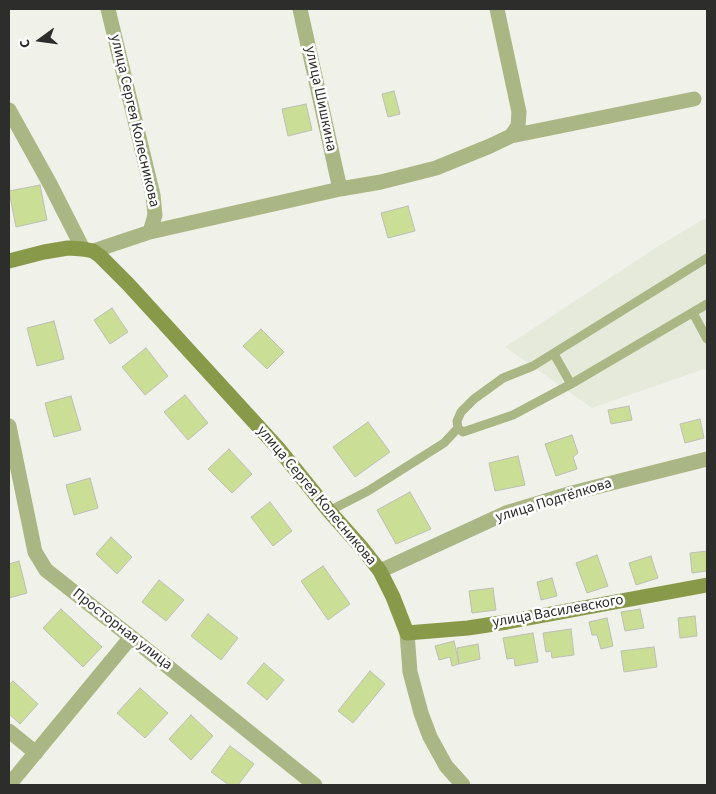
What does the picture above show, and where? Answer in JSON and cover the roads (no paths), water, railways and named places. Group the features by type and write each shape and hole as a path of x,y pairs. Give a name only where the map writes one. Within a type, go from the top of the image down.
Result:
{"street":[{"name":"улица Сергея Колесникова","path":"108,9 153,195 155,215 150,232"},
{"name":"улица Шишкина","path":"300,9 340,189"},
{"path":"497,9 519,112 518,126 511,136"},
{"path":"9,260 68,248 88,250 150,232 340,189 380,182 436,168 511,136 694,99"},
{"path":"9,110 88,250"},
{"name":"улица Сергея Колесникова","path":"88,250 100,256 128,284 271,441 380,571 393,597 407,633 410,672 421,713 430,737 446,766 459,784"},
{"name":"Просторная улица","path":"9,426 35,552 46,570 315,785"},
{"name":"улица Подтёлкова","path":"380,571 506,513 572,493 707,459"},
{"name":"улица Василевского","path":"407,633 468,628 507,622 707,585"},
{"path":"9,785 131,637"},
{"path":"9,731 36,753"}],"lane":[{"path":"707,258 554,354 533,366 503,378 474,398 461,412 457,421 458,428 463,432 513,415 571,384 707,304"},
{"path":"693,313 707,339"},
{"path":"554,354 571,384"},
{"path":"329,511 368,491 444,443 458,428"}]}
